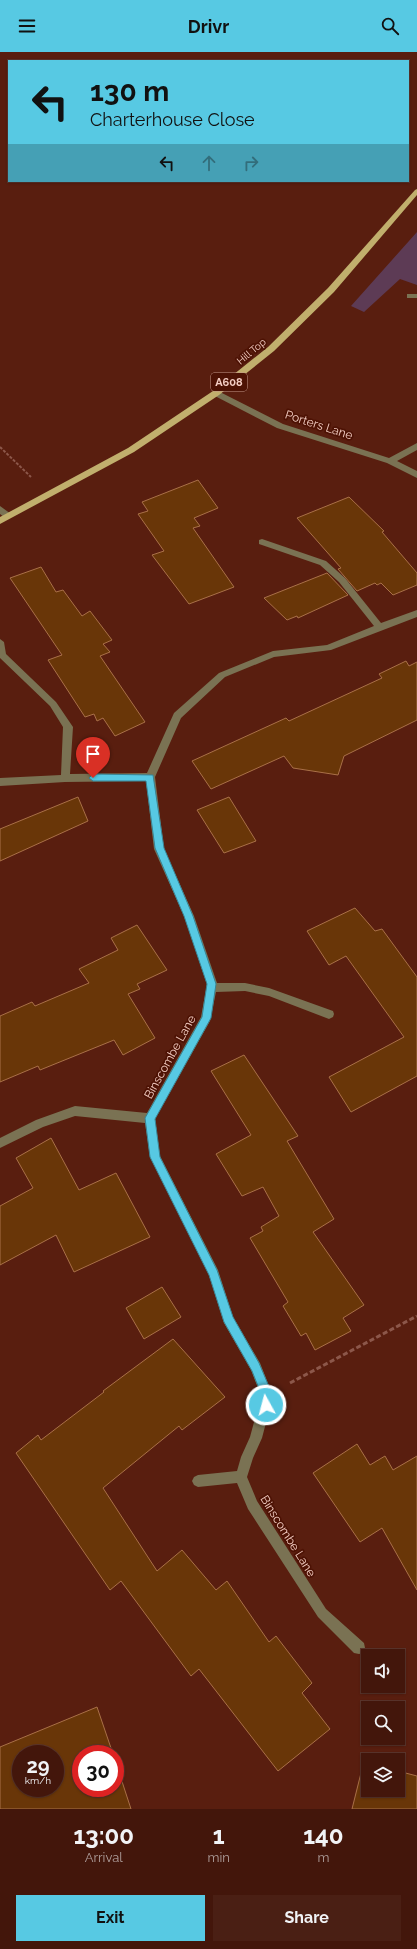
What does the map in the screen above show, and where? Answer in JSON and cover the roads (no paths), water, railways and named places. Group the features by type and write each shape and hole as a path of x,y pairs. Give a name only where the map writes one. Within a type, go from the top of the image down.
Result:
{"main road":[{"name":"Hill Top","path":"0,521 131,450 216,393 270,349 331,290 417,191"}],"street":[{"name":"Porters Lane","path":"216,393 280,426 390,461 417,475"},
{"path":"390,461 417,446"},
{"path":"0,509 8,516"},
{"path":"262,542 323,563 342,580 380,628"},
{"path":"0,782 64,778 150,777 177,716 222,675 273,654 328,648 417,613"},
{"path":"0,642 2,655 53,704 68,727 64,778"},
{"name":"Binscombe Lane","path":"150,777 159,848 189,916 212,984 206,1018 150,1118 155,1157 214,1274 228,1319 256,1367 267,1396 258,1432 247,1457 241,1477 252,1505 322,1613 359,1648"},
{"path":"211,988 245,987 269,992 329,1014"},
{"path":"0,1143 40,1123 75,1111 150,1118"},
{"path":"198,1481 241,1477"}]}
